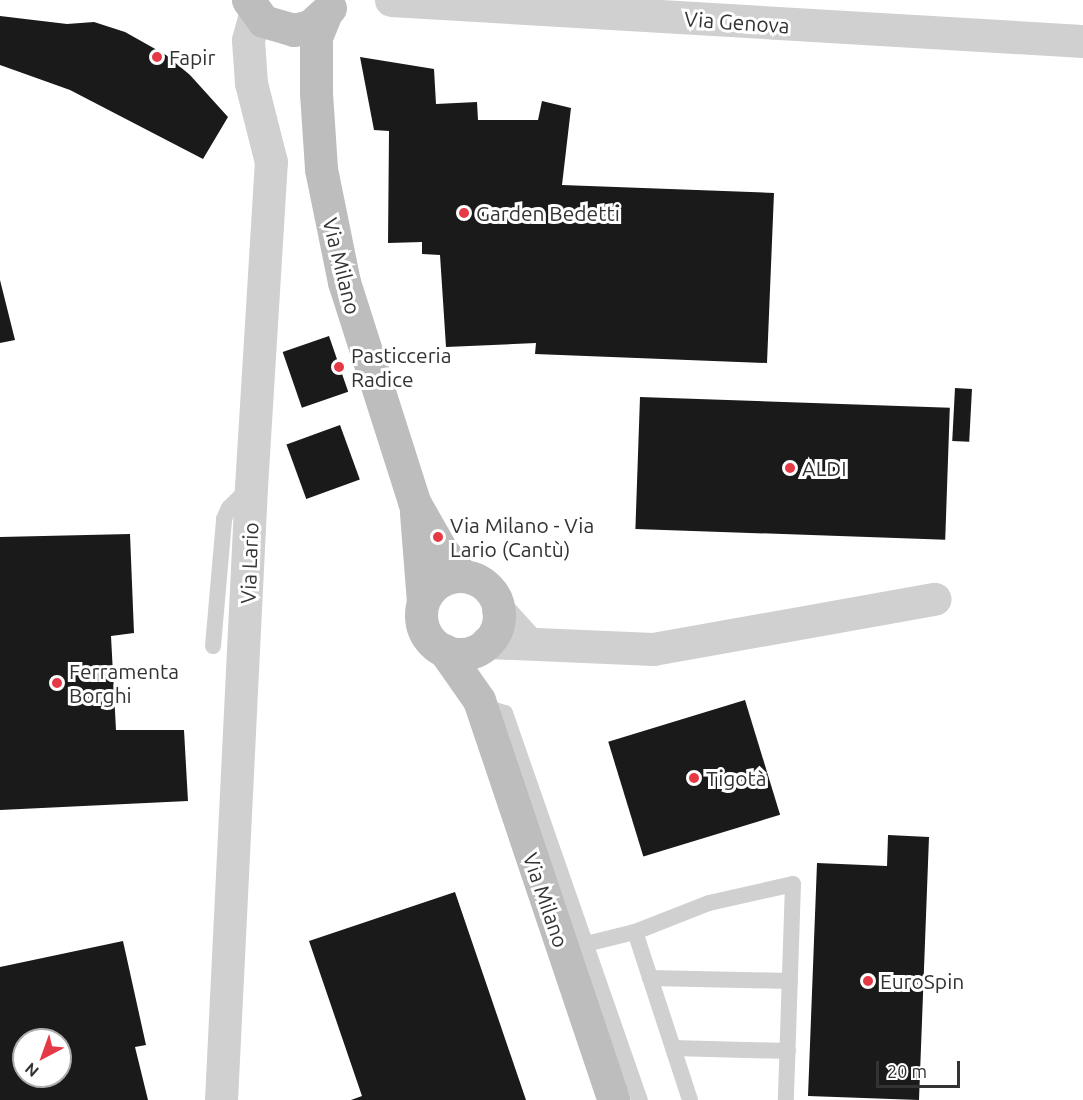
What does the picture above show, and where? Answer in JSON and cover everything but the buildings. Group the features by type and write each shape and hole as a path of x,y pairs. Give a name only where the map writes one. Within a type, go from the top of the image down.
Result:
{"main road":[{"path":"256,15 310,26 333,4"},
{"name":"Via Milano","path":"333,4 316,37 316,93 321,169 344,282 414,502 442,551 462,576"},
{"name":"Via Milano","path":"256,15 316,93"},
{"name":"Via Milano","path":"414,502 423,601"},
{"path":"462,576 486,586 498,610 498,622 485,644 464,653 444,650 426,635 421,613 423,601 438,582 462,576"},
{"name":"Via Milano","path":"480,702 485,644"},
{"name":"Via Milano","path":"444,650 480,702 614,1100"}],"street":[{"name":"Via Genova","path":"391,0 1083,41"},
{"name":"Via Lario","path":"221,1100 250,572 251,487 271,162 251,83 248,40 256,15"},
{"path":"485,644 526,641 652,649 935,599"},
{"path":"498,610 526,641"}],"lane":[{"path":"213,646 224,519 229,508 251,487"},
{"path":"480,702 505,713 640,1100"},
{"path":"586,944 635,932 709,903 793,884 786,1100"},
{"path":"635,932 690,1100"},
{"path":"650,978 790,981"},
{"path":"673,1048 788,1051"}],"place":[{"name":"Fapir","path":"157,57"},
{"name":"Garden Bedetti","path":"464,213"},
{"name":"Pasticceria Radice","path":"339,367"},
{"name":"ALDI","path":"790,468"},
{"name":"Via Milano - Via Lario (Cantù)","path":"438,537"},
{"name":"Ferramenta Borghi","path":"57,683"},
{"name":"Tigotà","path":"694,778"},
{"name":"EuroSpin","path":"868,981"}]}
